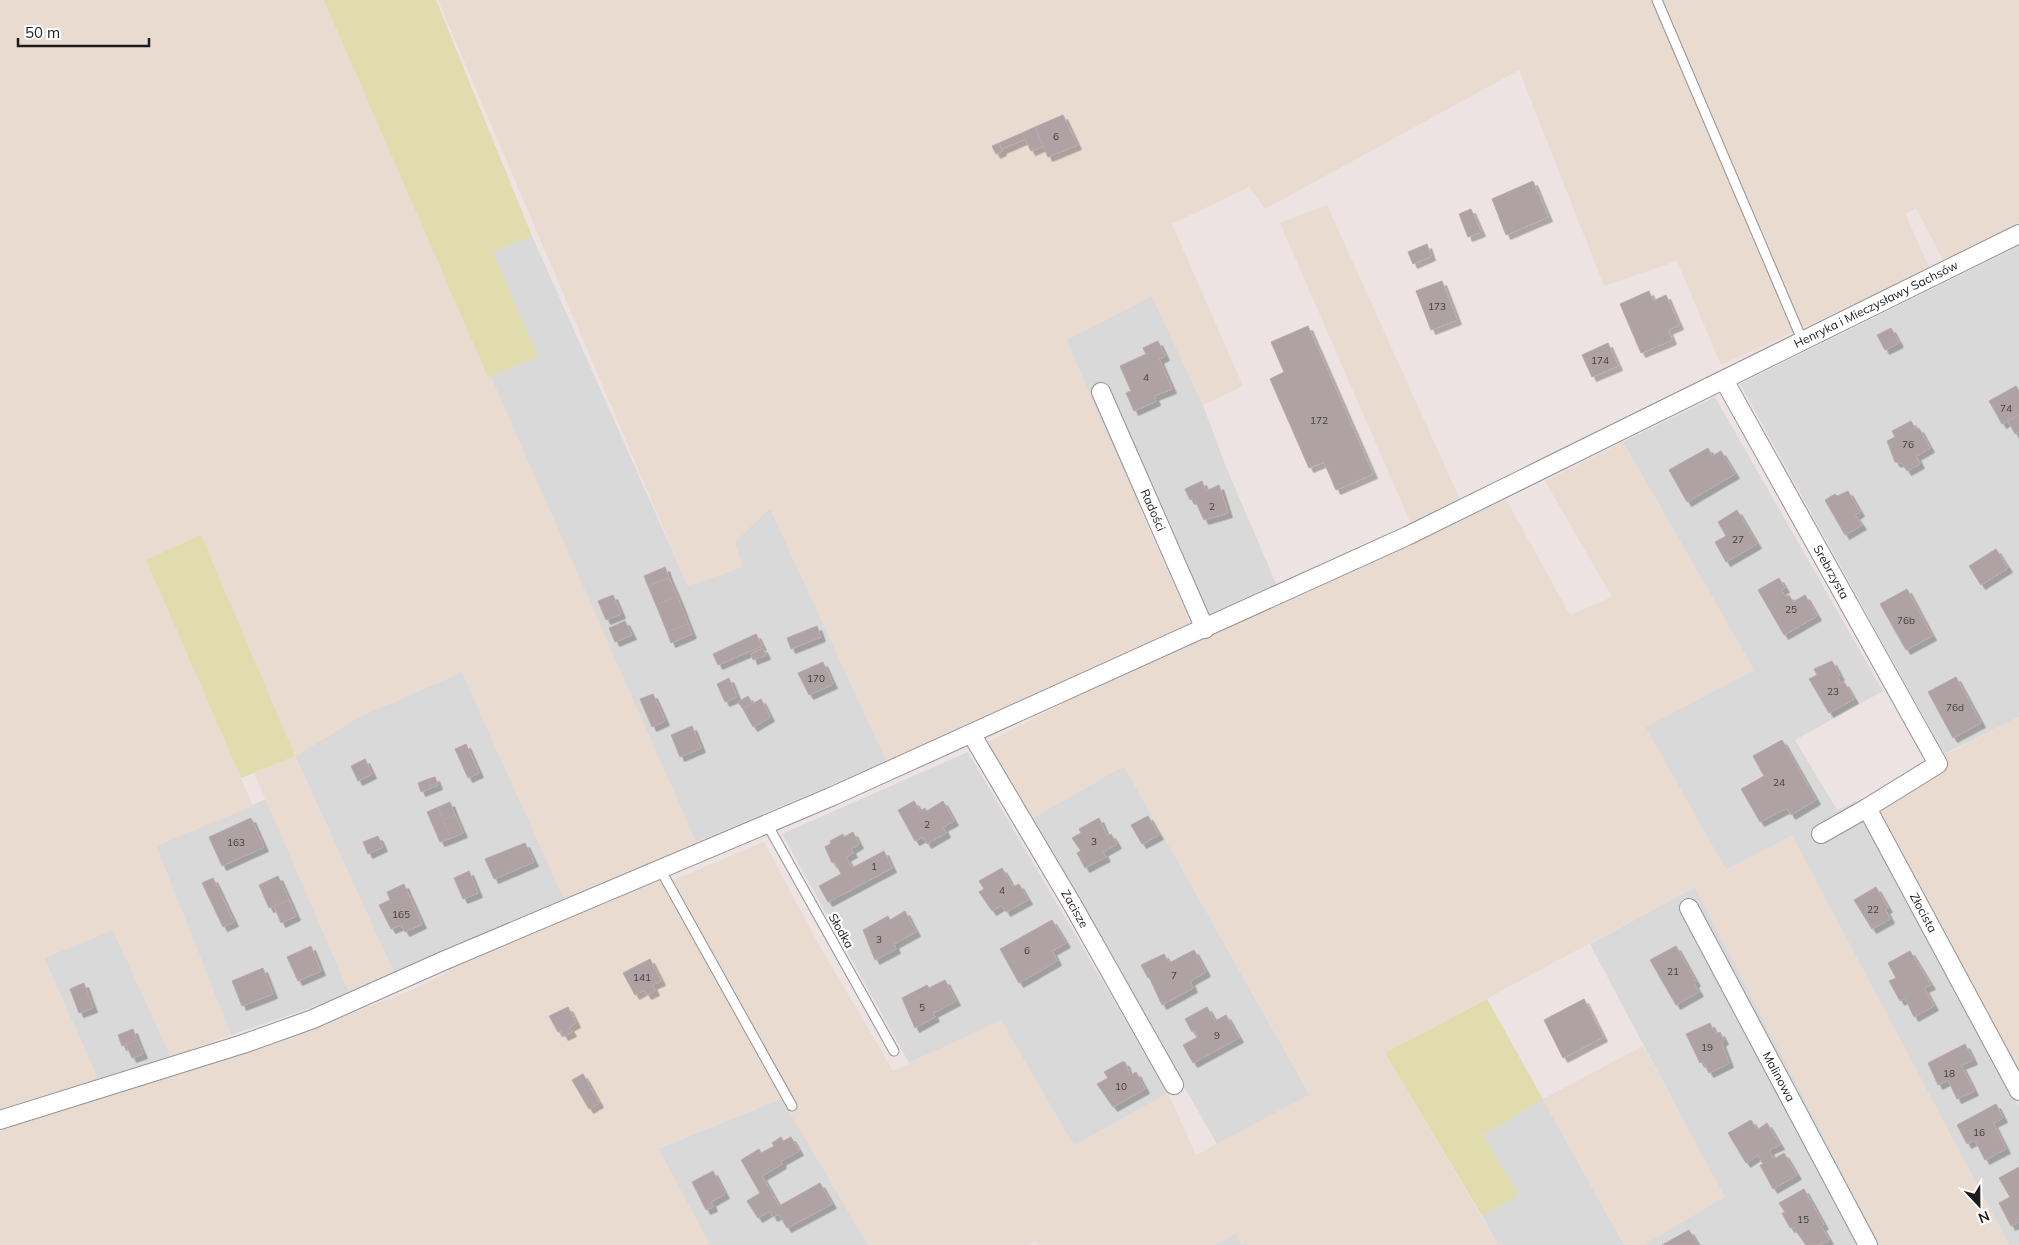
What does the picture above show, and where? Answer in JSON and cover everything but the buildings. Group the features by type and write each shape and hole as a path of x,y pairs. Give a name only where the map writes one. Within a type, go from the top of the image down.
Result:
{"street":[{"name":"Henryka i Mieczysławy Sachsów","path":"0,1120 243,1044 314,1019 443,961 972,735 1407,536 2019,234"},
{"name":"Srebrzysta","path":"1728,378 1938,764 1867,808"},
{"name":"Radości","path":"1101,392 1205,628"},
{"name":"Zacisze","path":"972,735 1072,904 1174,1085"},
{"path":"1821,834 1867,808"},
{"name":"Złocista","path":"1867,808 2019,1092"},
{"name":"Malinowa","path":"1689,908 1868,1245"}],"lane":[{"path":"1658,0 1802,342"},
{"name":"Słodka","path":"767,824 894,1051"},
{"path":"660,869 792,1106"}],"shaded area":[{"path":"0,0 325,0 696,842 565,901 462,672 357,718 295,757 395,975 350,994 254,773 295,756 146,560 253,806 156,846 231,1035 171,1057 113,930 44,958 98,1079 0,1109"},
{"path":"324,0 436,0 532,236 493,252 538,357 488,377"},
{"path":"438,0 2019,0 2019,223 1944,262 1916,208 1905,214 1930,269 1721,365 1677,261 1604,286 1519,70 1265,209 1249,187 1172,224 1243,386 1203,405 1152,296 1066,340 1193,629 887,762 770,508 735,542 743,567 688,586"},
{"path":"1327,205 1461,502 1412,526 1280,223"},
{"path":"532,236 688,586 770,508 887,762 696,842 488,377 538,357 492,252"},
{"path":"2019,246 2019,717 1944,754 1740,384"},
{"path":"1152,296 1203,405 1226,467 1278,588 1207,621 1152,501 1139,507 1066,340"},
{"path":"1715,397 1883,691 1795,740 1837,810 1856,801 2019,1107 2019,1245 2009,1245 1792,836 1726,870 1645,727 1754,670 1623,442"},
{"path":"1623,442 1754,670 1645,727 1726,870 1792,835 2009,1245 1880,1245 1695,887 1385,1053 1498,1245 1242,1245 1236,1233 1215,1245 1038,1245 1036,1241 1028,1245 868,1245 781,1098 658,1149 710,1245 0,1245 0,1131 212,1063 403,994 449,972 443,961 656,871 664,884 764,842 818,943 893,1071 1001,1020 1074,1146 1168,1093 1196,1155 1310,1094 1124,766 1031,819 986,743 1083,693 1506,499 1570,615 1612,597 1545,481"},
{"path":"201,535 295,756 241,778 146,560"},
{"path":"462,672 565,901 447,948 395,975 295,756 357,718"},
{"path":"2019,717 2019,1076 1868,794"},
{"path":"968,752 1168,1093 1074,1146 1001,1021 909,1063 782,834"},
{"path":"1124,766 1310,1095 1217,1144 1031,819"},
{"path":"266,799 350,994 231,1035 156,846"},
{"path":"1695,887 1880,1245 1643,1245 1724,1197 1590,944"},
{"path":"113,930 171,1057 98,1079 44,958"},
{"path":"1487,999 1543,1099 1483,1135 1519,1195 1482,1216 1385,1053"},
{"path":"1643,1046 1725,1197 1643,1245 1624,1245 1543,1099"},
{"path":"782,1098 868,1245 710,1245 658,1149"},
{"path":"1543,1099 1624,1245 1498,1245 1482,1216 1519,1195 1483,1135"},
{"path":"1236,1233 1242,1245 1215,1245"}]}
